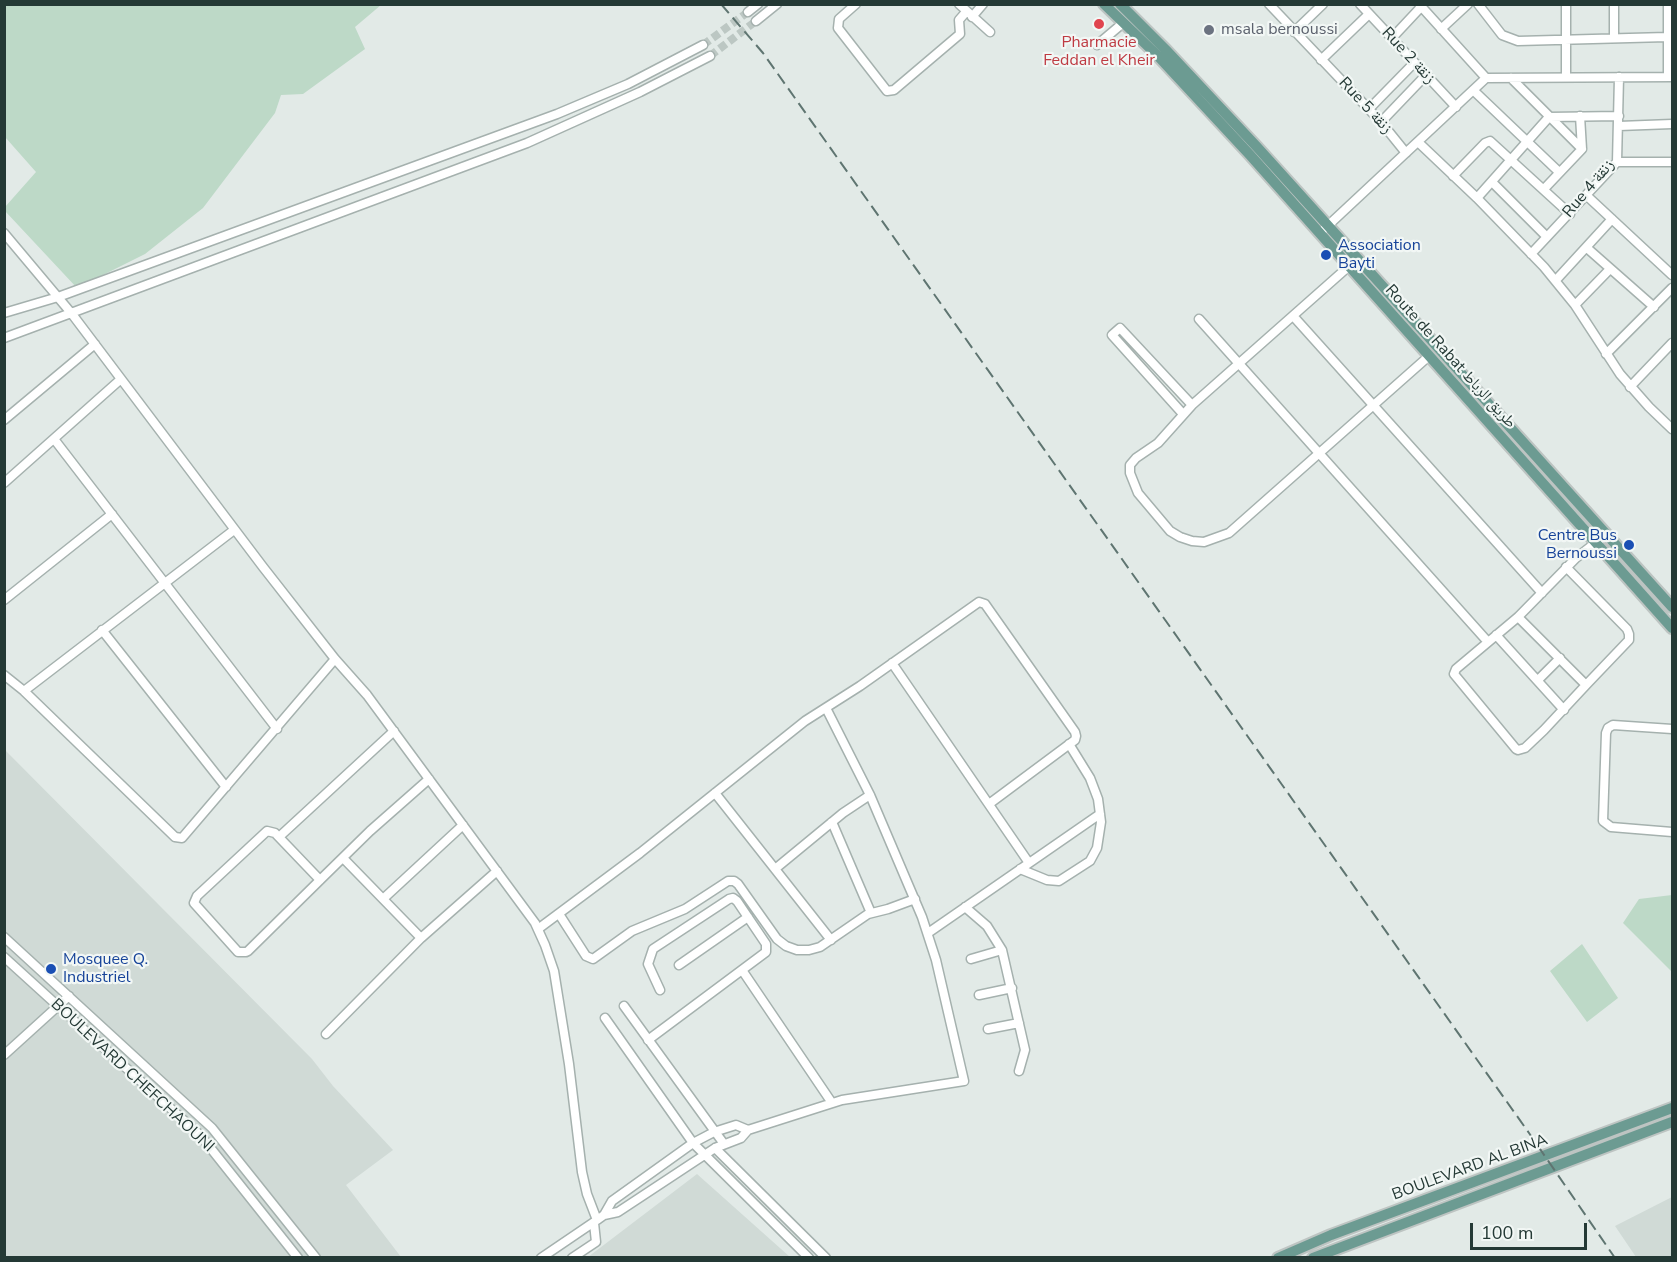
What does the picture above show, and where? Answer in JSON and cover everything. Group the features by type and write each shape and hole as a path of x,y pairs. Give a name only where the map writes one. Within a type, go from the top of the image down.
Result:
{"main road":[{"name":"Route de Rabat طريق الرباط","path":"1104,4 1159,57 1324,229 1343,244 1672,607"},
{"name":"Route de Rabat طريق الرباط","path":"1120,4 1195,80 1324,229 1348,267 1672,628"},
{"name":"BOULEVARD AL BINA","path":"1278,1257 1672,1108"},
{"name":"BOULEVARD AL BINA","path":"1313,1257 1672,1122"}],"street":[{"path":"748,12 758,4"},
{"path":"756,21 777,4"},
{"path":"856,4 839,18 838,28 887,91 894,90 960,34 960,20 983,4"},
{"path":"958,4 990,32"},
{"path":"1294,32 1323,4"},
{"name":"Rue 2 زنقة","path":"1360,4 1456,107"},
{"path":"1441,29 1468,4"},
{"path":"1478,4 1502,35 1518,42 1667,37"},
{"path":"1566,4 1566,77"},
{"path":"1614,4 1614,38"},
{"path":"1324,229 1486,78 1670,76 1667,37 1668,4"},
{"name":"Rue 5 زنقة","path":"1273,6 1294,32 1382,122 1406,153"},
{"path":"1392,38 1420,6 1486,78"},
{"path":"1322,60 1369,14"},
{"path":"1097,45 1123,23"},
{"path":"4,313 58,297 557,114 663,67 703,45"},
{"path":"4,338 527,142 602,109 710,56"},
{"path":"1369,109 1414,63"},
{"path":"1382,122 1426,75"},
{"name":"Rue 4 زنقة","path":"1531,254 1617,162 1619,77"},
{"path":"1511,78 1582,149"},
{"path":"1473,90 1559,172"},
{"path":"596,98 602,109"},
{"path":"1544,189 1582,149 1580,116"},
{"path":"1477,198 1549,117 1580,116 1672,124"},
{"path":"1454,176 1485,143 1490,141 1570,214"},
{"path":"1418,142 1477,198 1556,280 1630,387 1672,429"},
{"path":"1617,162 1672,162"},
{"path":"1492,182 1547,237"},
{"path":"1586,195 1672,275"},
{"path":"1556,280 1612,219"},
{"path":"4,233 72,314 234,530 335,659 367,695 538,929 554,971 569,1064 582,1172 587,1194 598,1219 596,1242 572,1257"},
{"path":"1587,248 1654,307"},
{"path":"1348,267 1192,405 1158,443 1130,465 1130,473 1138,493 1170,531 1192,541 1204,542 1228,533 1430,356"},
{"path":"1575,305 1610,269"},
{"path":"1606,354 1672,288"},
{"path":"1294,317 1542,593"},
{"path":"1199,319 1241,363 1488,642"},
{"path":"1183,414 1112,335 1120,328 1192,405"},
{"path":"1630,387 1672,343"},
{"path":"4,420 95,344"},
{"path":"1143,370 1151,362"},
{"path":"4,483 121,379"},
{"path":"54,439 277,729"},
{"path":"4,600 112,514"},
{"path":"24,691 234,530"},
{"path":"1566,567 1627,629 1629,640 1525,748 1516,749 1454,674 1456,669 1518,617 1566,567 1606,534"},
{"path":"538,929 640,853 805,721 892,663 977,602 983,603 1075,732 1076,738 989,804"},
{"path":"1518,617 1587,685"},
{"path":"102,630 226,787"},
{"path":"1497,635 1564,710"},
{"path":"1538,680 1560,658"},
{"path":"4,675 24,691 175,837 182,838 335,659"},
{"path":"892,663 1029,863"},
{"path":"541,1257 598,1219 618,1212 715,1148 741,1138 748,1130 843,1100 881,1096 964,1081 928,933 870,795 826,708"},
{"path":"1672,729 1613,725 1608,728 1603,821 1611,827 1672,832"},
{"path":"279,837 394,731"},
{"path":"1020,869 1051,882 1063,880 1090,861 1095,853 1101,814 1095,788 1069,744"},
{"path":"320,880 279,837 272,832 264,832 195,898 195,906 238,952 248,951 343,858 429,779"},
{"path":"715,793 831,940"},
{"path":"776,869 832,822 870,795"},
{"path":"928,933 1101,814"},
{"path":"832,822 871,913"},
{"path":"382,899 463,825"},
{"path":"343,858 421,938"},
{"path":"326,1034 421,938 497,871"},
{"path":"558,914 586,956 593,959 632,931 685,909 731,881 738,884 777,939 797,950 809,950 820,947 862,917 915,899"},
{"path":"648,1040 764,954 767,949 766,944 737,901 733,898 729,899 656,946 650,954 648,964 660,990"},
{"path":"965,908 987,926 1002,950 1025,1050 1019,1071"},
{"path":"679,966 748,917"},
{"name":"BOULEVARD CHEFCHAOUNI","path":"4,937 212,1128 316,1257"},
{"path":"971,959 1002,950"},
{"name":"BOULEVARD CHEFCHAOUNI","path":"4,957 201,1136 298,1257"},
{"path":"742,970 832,1103"},
{"path":"979,995 1012,988"},
{"path":"4,1055 69,996"},
{"path":"624,1006 724,1144"},
{"path":"605,1018 704,1156 809,1257"},
{"path":"988,1029 1019,1023"},
{"path":"598,1219 612,1201 693,1143 714,1132 736,1125 748,1130"},
{"path":"715,1148 826,1257"},
{"path":"789,1240 798,1231"}],"shaded area":[{"path":"4,749 312,1059 333,1086 393,1150 346,1185 401,1257 5,1257"},
{"path":"697,1174 790,1257 588,1257"},
{"path":"1672,1197 1672,1257 1636,1257 1615,1226"}],"green space":[{"path":"5,5 381,5 355,27 365,49 303,94 281,95 275,113 203,208 145,254 77,288 5,211 5,207 36,172 5,137"},
{"path":"1672,895 1672,972 1623,923 1639,899"},
{"path":"1582,944 1618,998 1587,1022 1550,971"}],"tunnel":[{"path":"703,45 748,12"},
{"path":"710,56 756,21"}],"railway":[{"path":"721,4 763,53 1529,1133 1615,1258"}],"place":[{"name":"Pharmacie Feddan el Kheir","path":"1099,24"},
{"name":"msala bernoussi","path":"1209,30"},
{"name":"Association Bayti","path":"1326,255"},
{"name":"Centre Bus Bernoussi","path":"1629,545"},
{"name":"Mosquee Q. Industriel","path":"51,969"}]}
